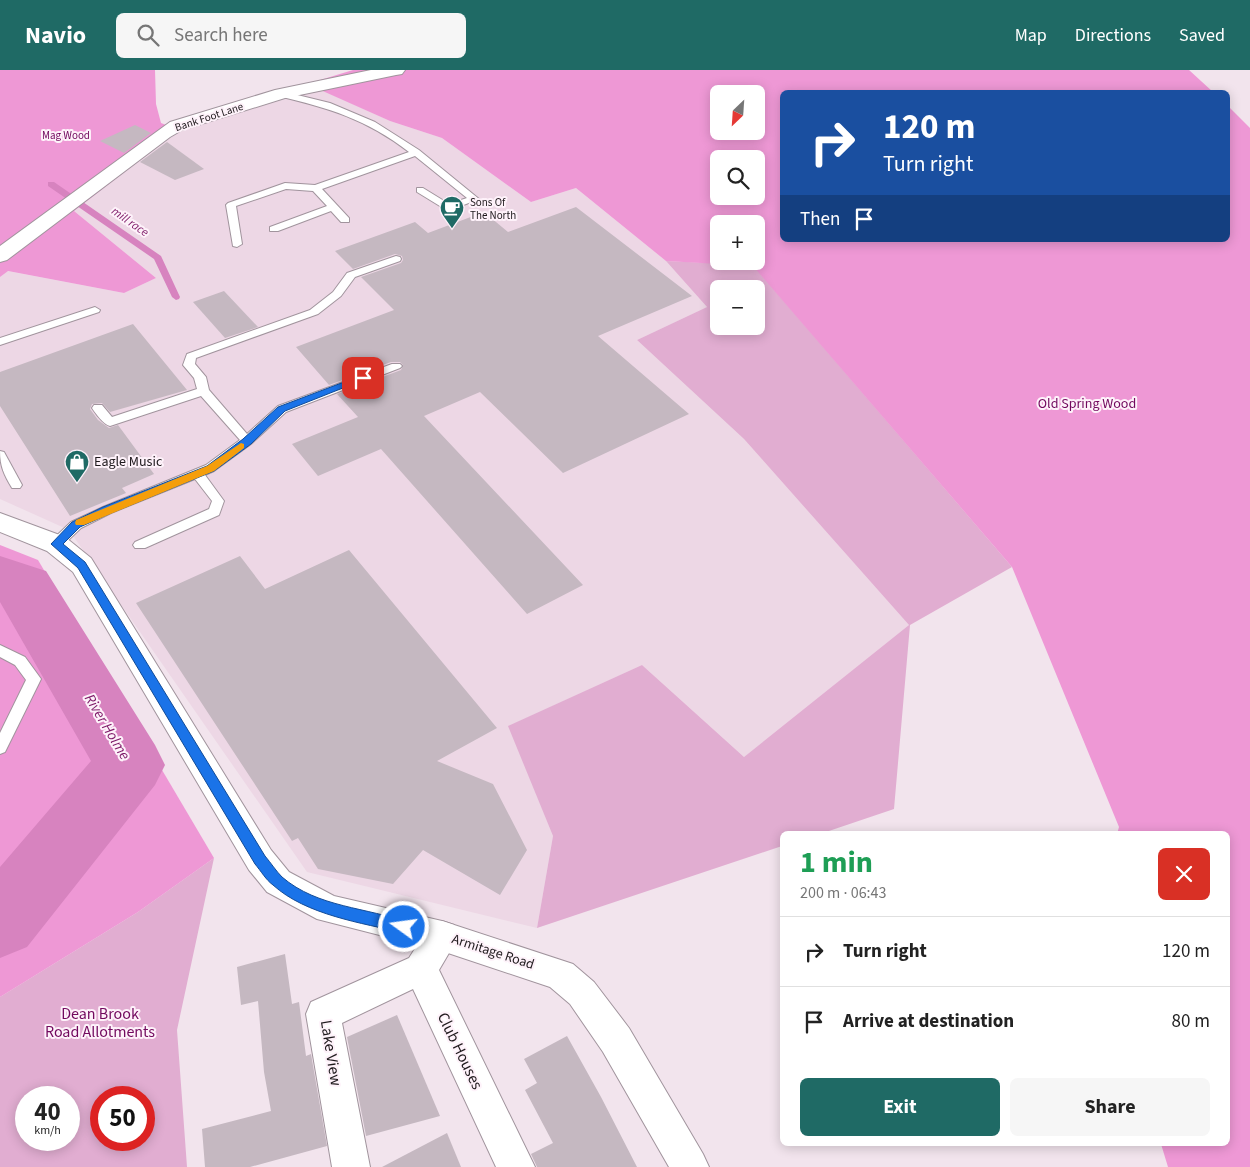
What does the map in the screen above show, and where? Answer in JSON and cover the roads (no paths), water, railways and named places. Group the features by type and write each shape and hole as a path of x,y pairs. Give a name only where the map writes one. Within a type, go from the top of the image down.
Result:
{"street":[{"name":"Bank Foot Lane","path":"0,256 176,126 281,94 396,70"},
{"name":"Armitage Road","path":"0,522 56,544 82,565 260,860 278,882 328,909 442,936 561,975 582,993 616,1040 690,1167"},
{"path":"421,970 442,936"},
{"name":"Lake View","path":"351,1167 323,1014 421,970"},
{"name":"Club Houses","path":"421,970 516,1167"}],"lane":[{"path":"281,94 334,107 375,126 416,152 474,198 448,208 420,190"},
{"path":"237,244 232,205 286,186 316,188 379,167 416,152"},
{"path":"316,188 345,220"},
{"path":"274,229 333,207"},
{"path":"247,441 204,391 200,376 190,365 191,356 314,312 337,294 351,275 396,259"},
{"path":"0,342 95,310"},
{"path":"56,544 76,525 210,468 247,441 282,409 396,366"},
{"path":"98,408 110,422 204,391"},
{"path":"0,455 16,484"},
{"path":"140,545 214,512 218,501 198,473"},
{"path":"0,650 20,661 34,679 0,748"}],"waterway":[{"name":"mill race","path":"51,184 158,258 176,297"},
{"name":"River Holme","path":"0,578 24,587 130,765 0,923"}],"place":[{"name":"Sons Of The North","path":"452,229"},
{"name":"Eagle Music","path":"77,483"}],"park label":[{"name":"Mag Wood","path":"66,135"},
{"name":"Old Spring Wood","path":"1087,404"},
{"name":"Dean Brook Road Allotments","path":"100,1023"}]}
